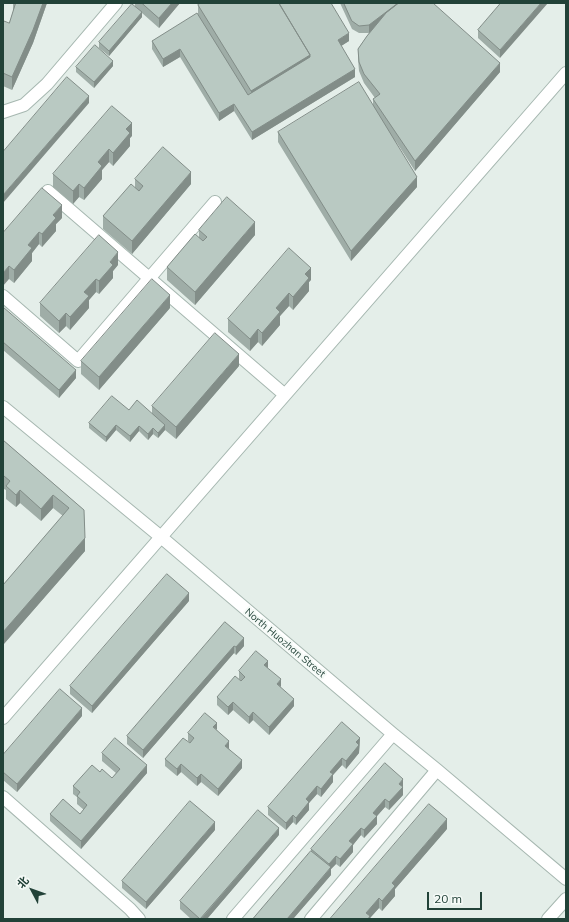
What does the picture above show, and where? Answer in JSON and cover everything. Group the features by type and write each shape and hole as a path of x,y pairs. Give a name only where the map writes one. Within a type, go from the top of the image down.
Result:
{"street":[{"path":"3,112 24,106 47,84 116,3"},
{"path":"3,718 566,73"},
{"path":"48,191 285,395"},
{"path":"3,296 78,361 215,202"},
{"name":"North Huozhan Street","path":"3,407 161,537 392,734 566,879"},
{"path":"233,919 392,734"},
{"path":"310,919 437,770"},
{"path":"3,797 130,909 139,919"},
{"path":"548,919 566,899"}],"building":[{"path":"16,3 43,3 33,30 12,77 3,73 3,24 4,21 9,23"},
{"path":"142,3 172,3 159,18"},
{"path":"201,3 279,3 310,55 251,91 198,5"},
{"path":"279,3 331,3 349,33 338,40 355,69 252,132 234,104 219,113 180,49 163,59 152,41 197,13 248,95 310,57"},
{"path":"344,3 398,3 369,25 359,26 352,21"},
{"path":"399,3 433,3 500,63 415,161 373,99 380,94 364,74 359,62 358,49 386,13"},
{"path":"501,3 541,3 500,50 478,30"},
{"path":"132,4 142,12 109,51 99,42"},
{"path":"95,45 113,61 94,82 76,67"},
{"path":"67,77 89,96 3,195 3,152"},
{"path":"359,82 417,177 351,251 278,132"},
{"path":"112,106 132,123 126,129 130,133 113,153 109,149 98,162 102,166 84,188 79,184 73,191 53,174"},
{"path":"163,147 191,172 132,241 103,216 131,184 139,191 143,186 135,179"},
{"path":"42,188 62,205 53,215 56,218 42,234 39,232 28,245 32,248 14,270 9,266 3,273 3,233"},
{"path":"227,197 255,222 195,292 167,267 195,234 203,241 207,237 199,230"},
{"path":"99,235 118,252 110,262 113,265 99,281 96,279 84,292 89,296 70,317 66,313 59,321 40,303"},
{"path":"289,248 311,268 305,274 309,278 293,297 289,293 276,308 280,312 262,333 258,329 250,339 228,319"},
{"path":"152,279 170,295 99,377 81,361"},
{"path":"3,307 76,370 59,390 3,342"},
{"path":"215,333 239,354 176,427 152,406"},
{"path":"112,396 129,410 137,400 165,425 158,433 153,428 148,434 139,426 130,436 116,425 106,437 89,423"},
{"path":"3,440 84,510 85,538 3,632 3,585 69,508 53,495 41,509 20,490 16,495 6,486 10,481 4,476 3,477"},
{"path":"167,574 189,593 92,706 70,686"},
{"path":"225,622 244,638 236,647 234,646 143,750 127,736"},
{"path":"256,651 268,661 264,665 281,679 277,684 294,699 269,727 253,712 249,717 233,702 228,707 217,697 235,676 241,681 245,677 239,671"},
{"path":"60,689 82,708 17,784 3,772 3,755"},
{"path":"205,713 217,723 213,727 229,741 225,746 242,760 218,789 201,774 197,778 181,764 177,769 165,759 183,738 190,743 194,738 188,733"},
{"path":"342,722 360,738 356,742 359,745 346,761 342,758 330,772 333,774 321,789 317,786 306,799 309,802 296,818 293,815 286,823 268,807"},
{"path":"115,738 147,765 81,841 50,814 63,799 80,814 87,805 77,796 80,792 73,786 92,765 100,772 102,769 112,778 120,769 102,753"},
{"path":"385,763 403,779 399,784 403,787 389,802 385,799 373,813 377,816 364,830 361,828 349,841 353,844 340,859 336,856 329,864 311,849"},
{"path":"190,801 215,822 146,902 122,881"},
{"path":"429,804 447,819 392,883 395,886 382,901 379,898 366,913 370,916 368,919 330,919"},
{"path":"258,810 279,828 200,919 180,901"},
{"path":"311,851 331,867 287,919 253,919"}]}
